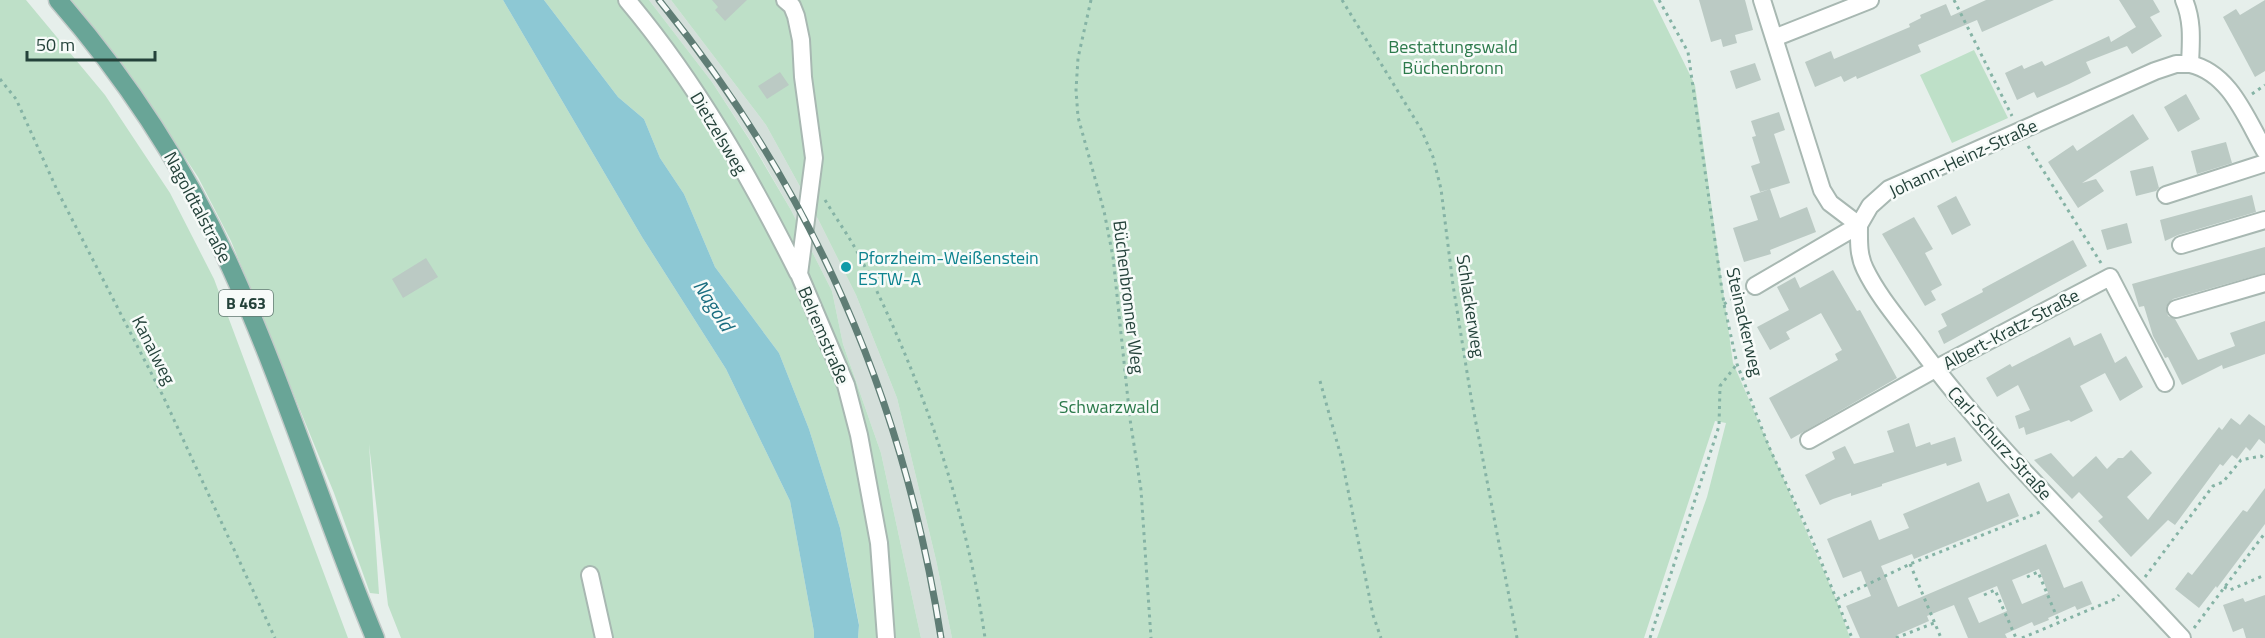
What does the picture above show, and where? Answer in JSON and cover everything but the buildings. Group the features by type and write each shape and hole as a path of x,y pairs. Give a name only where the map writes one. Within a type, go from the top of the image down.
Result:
{"main road":[{"name":"Nagoldtalstraße","path":"58,0 103,56 150,122 180,169 214,235 243,296 266,353 375,638"}],"street":[{"name":"Dietzelsweg","path":"627,0 686,77 776,226 799,274"},
{"name":"Belremstraße","path":"785,0 792,6 796,16 801,40 803,77 814,158 799,274 846,385 857,426 874,507 882,573 886,638"},
{"path":"1762,0 1822,190 1830,203 1859,225"},
{"path":"1774,38 1870,0"},
{"path":"2184,0 2191,30 2190,64 2214,73 2227,86 2265,151"},
{"name":"Johann-Heinz-Straße","path":"1755,285 1859,225 1870,206 1889,189 2156,71 2176,64 2190,64"},
{"path":"2166,195 2265,163"},
{"path":"2181,245 2265,220"},
{"name":"Carl-Schurz-Straße","path":"1859,225 1859,247 1864,268 1877,291 1935,369 2056,506 2134,586 2187,634"},
{"name":"Albert-Kratz-Straße","path":"1809,441 1935,369 2110,277 2165,383"},
{"path":"2176,309 2265,283"},
{"path":"590,575 604,638"}],"path":[{"name":"Büchenbronner Weg","path":"1091,0 1078,58 1076,90 1078,117 1104,211 1113,257 1130,419 1141,490 1151,638"},
{"name":"Schlackerweg","path":"1342,0 1416,120 1432,157 1441,189 1471,398 1517,638"},
{"name":"Steinackerweg","path":"1659,0 1688,52 1724,304 1737,364 1769,447 1852,638"},
{"name":"Kanalweg","path":"0,79 16,99 58,192 163,396 275,638"},
{"path":"811,177 860,257 901,343 951,480 977,586 985,638"},
{"path":"1650,638 1719,426 1720,386 1737,364"},
{"path":"1320,381 1342,460 1373,615 1382,638"},
{"path":"2022,638 2115,599 2134,586 2213,486 2223,482 2241,460 2260,456 2265,459"},
{"path":"1837,599 1910,564 2056,506"},
{"path":"2187,634 2265,533"},
{"path":"1910,564 1941,638"},
{"path":"2027,577 2038,572 2059,622"},
{"path":"2224,586 2230,590 2265,575"},
{"path":"1984,595 1995,590 2016,638"},
{"path":"1896,638 1934,623"}],"shaded area":[{"path":"649,0 671,0 766,125 819,221 856,295 897,398 936,560 952,638 921,638 881,453 843,344 832,291 791,210 754,146 712,82"}],"green space":[{"path":"0,0 26,0 105,95 170,193 214,279 348,638 0,638"},
{"path":"67,0 503,0 642,237 726,369 790,501 814,638 401,638 388,605 369,444 379,594 370,593 334,493 231,241 198,177 118,61"},
{"path":"544,0 649,0 712,82 751,142 791,210 832,291 843,344 881,453 921,638 858,638 859,624 840,528 809,429 779,353 715,267 684,194 660,158 644,119 618,97"},
{"path":"671,0 1653,0 1695,85 1733,363 1836,599 1850,638 1657,638 1707,497 1726,423 1715,421 1644,638 952,638 936,560 897,398 856,295 819,221 766,125"},
{"path":"1974,50 2008,118 1952,143 1920,75"}],"water":[{"name":"Nagold","path":"503,0 544,0 618,97 644,119 660,158 684,194 715,267 779,353 809,429 840,528 859,625 858,638 814,638 790,501 726,369 642,237"}],"railway":[{"path":"659,0 714,72 762,146 806,222 844,300 876,380 903,464 925,549 941,638"}],"place":[{"name":"Pforzheim-Weißenstein ESTW-A","path":"846,267"}],"park label":[{"name":"Bestattungswald Büchenbronn","path":"1453,56"},
{"name":"Schwarzwald","path":"1109,406"}]}
